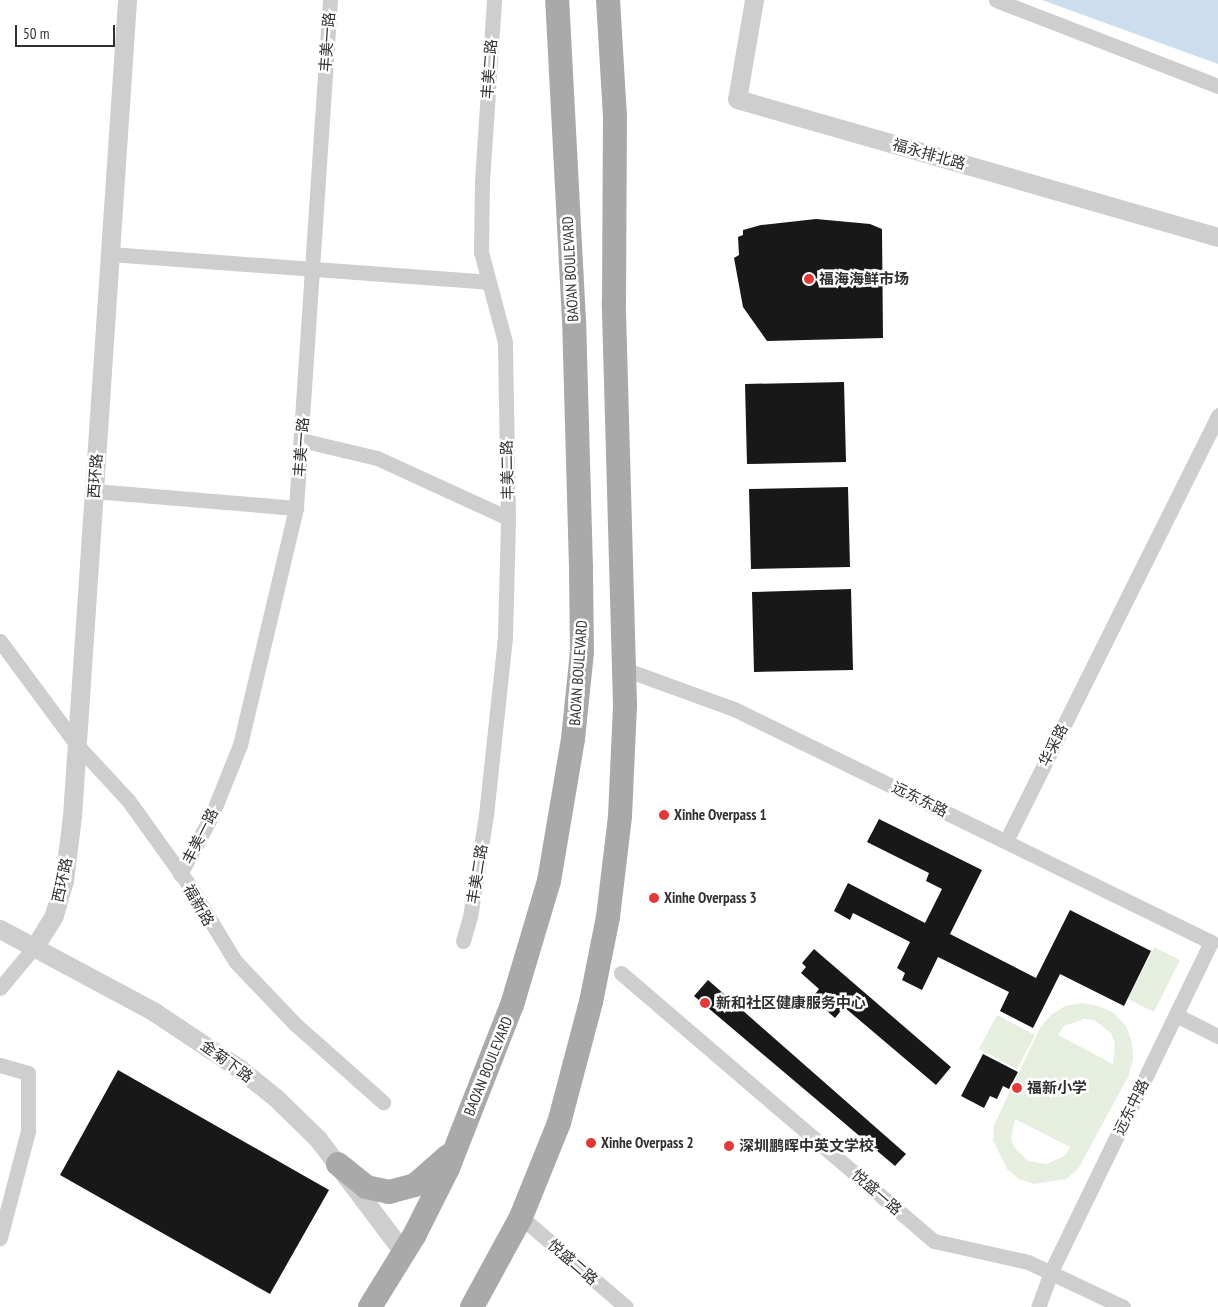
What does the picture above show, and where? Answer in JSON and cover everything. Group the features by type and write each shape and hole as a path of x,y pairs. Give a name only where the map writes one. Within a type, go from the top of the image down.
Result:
{"main road":[{"name":"BAO'AN BOULEVARD","path":"370,1307 404,1252 454,1149 512,1005 532,945 562,813 582,652 574,320 557,0"},
{"path":"472,1307 521,1217 559,1123 591,1002 608,917 620,816 624,669 614,302 614,117 608,0"},
{"path":"610,52 626,0"},
{"path":"338,1164 366,1186 390,1192 415,1185 454,1149"}],"street":[{"name":"西环路","path":"35,946 54,915 64,881 77,745 127,0"},
{"name":"丰美一路","path":"180,874 211,817 240,746 296,508 314,271 330,0"},
{"name":"丰美二路","path":"463,941 470,917 489,787 505,636 508,518 505,342 501,318 488,282 482,252 482,181 494,0"},
{"name":"福永排北路","path":"754,0 737,99 1218,237"},
{"path":"996,0 1218,86"},
{"path":"110,254 314,271 488,282"},
{"name":"华采路","path":"1006,841 1218,415"},
{"path":"301,440 377,458 508,518"},
{"path":"94,491 296,508"},
{"name":"福新路","path":"0,642 77,745 128,800 180,874 213,930 250,979 294,1024 383,1102"},
{"name":"远东东路","path":"624,669 734,709 1211,942"},
{"name":"金菊下路","path":"0,929 35,946 153,1011 240,1069 296,1117 338,1164 404,1252"},
{"name":"远东中路","path":"1038,1307 1051,1272 1211,942"},
{"path":"0,988 35,946"},
{"name":"悦盛一路","path":"621,973 934,1241 1028,1262 1123,1307"},
{"path":"1176,1015 1218,1036"},
{"path":"0,1065 28,1073 28,1131 0,1238"},
{"name":"悦盛二路","path":"521,1217 626,1307"}],"shaded area":[{"path":"1154,947 1180,960 1154,1012 1128,999"},
{"path":"1082,1003 1099,1006 1114,1013 1126,1026 1132,1042 1133,1059 1129,1075 1078,1169 1066,1179 1034,1184 1019,1179 1007,1169 993,1140 994,1125 1040,1028 1051,1015 1065,1006","holes":["1084,1019 1094,1020 1111,1033 1115,1043 1113,1064 1058,1035 1064,1026","1015,1119 1070,1147 1070,1148 1064,1156 1047,1164 1028,1161 1014,1147 1011,1138"]},
{"path":"997,1015 1035,1035 1017,1069 979,1049"}],"water":[{"path":"1042,0 1218,0 1218,64"}],"building":[{"name":"福海海鲜市场","path":"816,219 870,224 882,229 883,338 767,341 743,307 734,258 739,255 738,237 743,235 743,230 761,225"},
{"path":"844,382 846,462 747,464 745,384"},
{"path":"848,487 850,567 751,569 749,489"},
{"path":"851,589 853,670 754,672 752,592"},
{"path":"879,819 982,870 950,934 1036,978 1070,910 1151,951 1124,1006 1060,974 1033,1028 1000,1011 1009,992 938,957 922,990 902,980 905,973 897,968 910,942 853,913 850,920 834,911 848,883 925,923 942,889 926,881 929,873 867,842"},
{"path":"814,949 951,1067 936,1085 844,1007 835,1018 812,998 819,989 801,973 806,967 802,963"},
{"path":"708,980 906,1154 895,1166 694,996"},
{"path":"983,1054 1018,1072 1009,1089 1003,1086 997,1099 990,1096 984,1108 961,1096"},
{"path":"118,1070 329,1190 270,1294 60,1175"}],"place":[{"name":"福海海鲜市场","path":"809,279"},
{"name":"Xinhe Overpass 1","path":"664,815"},
{"name":"Xinhe Overpass 3","path":"654,898"},
{"name":"新和社区健康服务中心","path":"705,1003"},
{"name":"福新小学","path":"1017,1088"},
{"name":"Xinhe Overpass 2","path":"591,1143"},
{"name":"深圳鹏晖中英文学校","path":"729,1146"}]}
